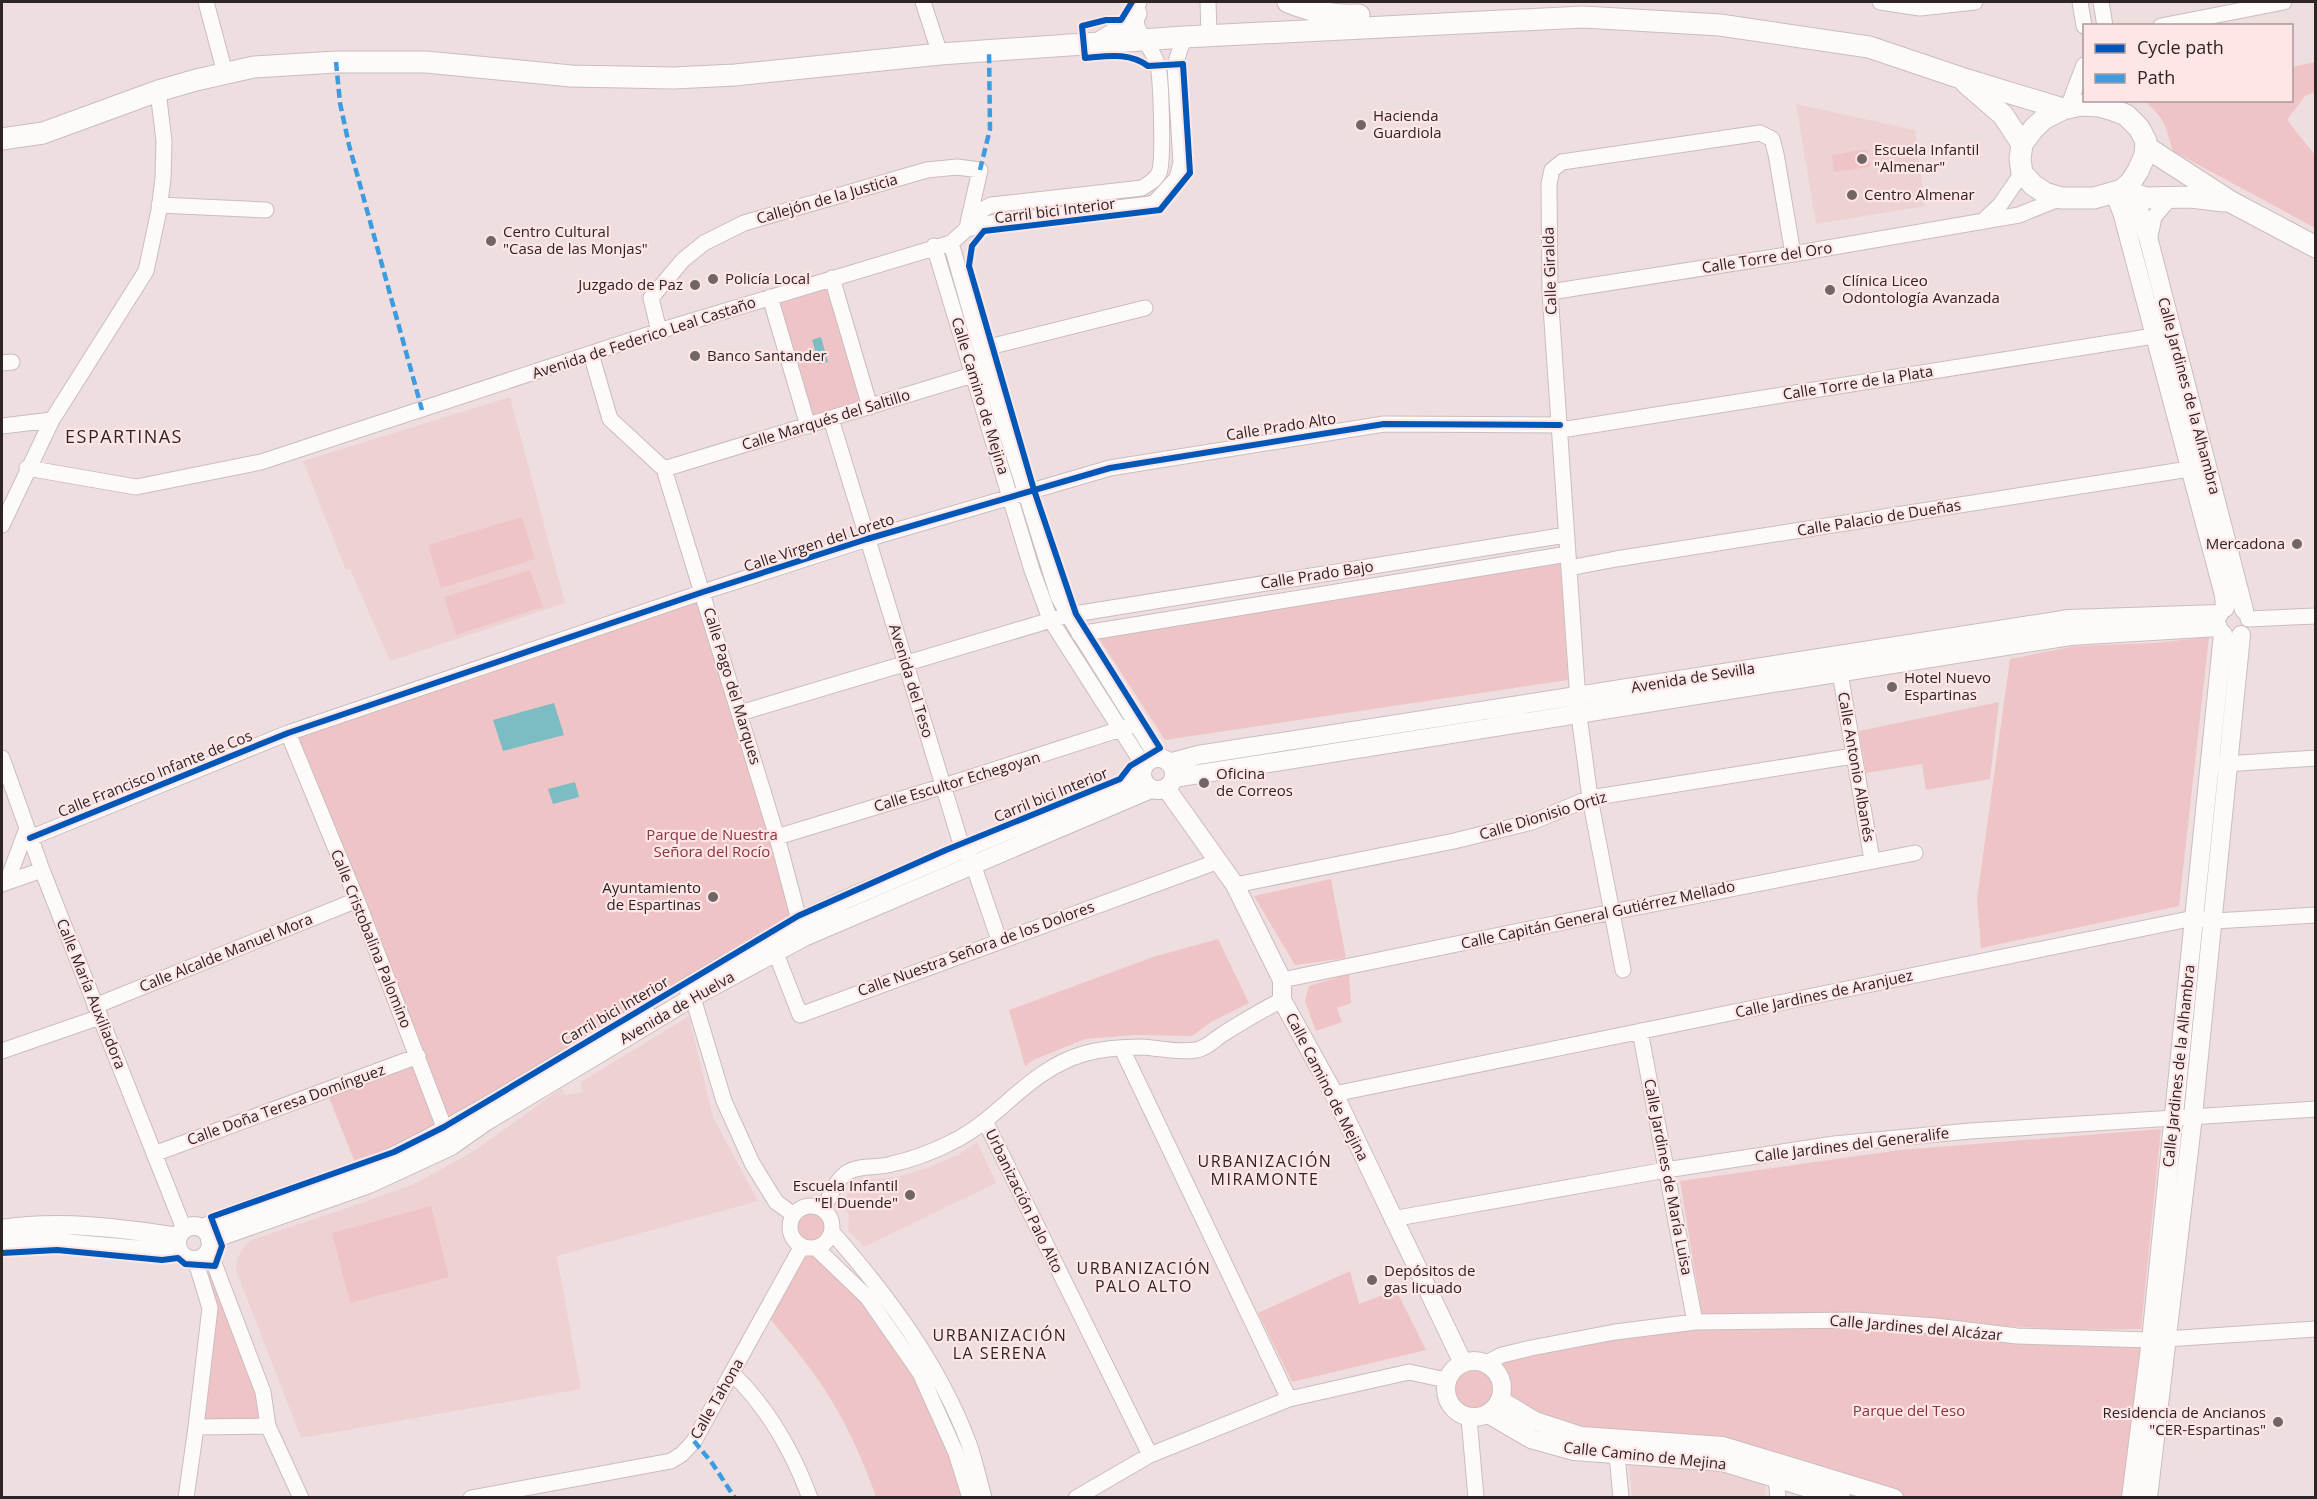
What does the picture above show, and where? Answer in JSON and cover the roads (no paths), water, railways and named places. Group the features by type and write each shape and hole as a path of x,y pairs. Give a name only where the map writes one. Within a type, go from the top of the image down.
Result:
{"main road":[{"path":"1288,2 1335,16 1549,7 1583,17"},
{"path":"1097,44 1127,26 1138,8"},
{"path":"2,139 43,133 158,91 254,67 336,62 426,62 571,76 674,78 735,75 940,54 1209,35 1583,17 1720,25 1869,47 1961,78 2066,108 2099,106 2124,108 2146,141 2145,155 2125,190"},
{"path":"1961,78 2003,116 2022,144"},
{"path":"2066,108 2034,128 2022,144 2020,159 2022,172 2032,185 2045,193 2061,198 2094,198 2125,190 2145,198 2190,197 2231,202"},
{"path":"2146,147 2231,202 2316,247"}],"street":[{"path":"206,2 225,73"},
{"path":"924,2 940,54"},
{"path":"1208,2 1209,35"},
{"path":"1880,2 1920,8 1975,2"},
{"path":"2080,2 2085,24"},
{"path":"2101,2 2105,24"},
{"path":"2169,24 2240,6 2284,2"},
{"path":"1138,8 1138,30 1158,65 1163,154 1160,186"},
{"path":"951,243 967,228 977,214 991,205 1160,186 1177,178 1181,163 1175,65 1184,37"},
{"path":"2066,108 2083,70"},
{"path":"2,525 27,468 52,420 146,271 159,205 164,141 158,91"},
{"name":"Calle Giralda","path":"1623,970 1590,798 1579,715 1550,292 1549,184 1552,170 1562,162 1760,133 1772,140 1776,154 1793,254"},
{"name":"Callejón de la Justicia","path":"659,331 651,298 683,260 704,243 755,220 927,170 957,167 980,170 967,228"},
{"path":"1984,220 2000,205 2022,172"},
{"name":"Calle Jardines de la Alhambra","path":"2125,190 2149,241 2244,621 2193,1116 2159,1340 2131,1497"},
{"name":"Calle Jardines de la Alhambra","path":"2125,190 2122,212 2224,595 2210,765 2174,1118 2148,1497"},
{"name":"Calle Torre del Oro","path":"1550,292 1793,254 2019,215 2061,198"},
{"path":"2149,241 2154,216 2170,198"},
{"path":"159,205 266,210"},
{"name":"Avenida de Federico Leal Castaño","path":"27,468 136,487 261,462 659,331 934,246 951,243"},
{"name":"Calle Camino de Mejina","path":"951,243 981,349 980,373"},
{"name":"Calle Camino de Mejina","path":"934,246 980,373 1018,494 1050,619 1120,730 1158,774 1216,862 1235,885 1282,981 1282,1000 1334,1094 1463,1363"},
{"path":"832,278 870,407"},
{"path":"770,297 808,426"},
{"path":"981,349 1145,308"},
{"name":"Calle Torre de la Plata","path":"1561,427 2154,336"},
{"name":"Calle Pago del Marques","path":"591,354 610,419 664,469 740,713 802,929"},
{"name":"Calle Marqués del Saltillo","path":"664,469 980,373"},
{"name":"Avenida del Teso","path":"831,419 944,786 999,940"},
{"path":"2,426 52,420"},
{"name":"Calle Prado Alto","path":"1018,494 1110,468 1384,424 1561,427"},
{"name":"Calle Palacio de Dueñas","path":"1568,561 1616,559 2189,469"},
{"name":"Calle Camino de Mejina","path":"1018,494 1068,615 1135,723 1158,774"},
{"name":"Calle Virgen del Loreto","path":"288,733 703,592 1018,494"},
{"name":"Calle Prado Bajo","path":"740,713 1068,615 1566,535"},
{"name":"Calle Prado Bajo","path":"1079,634 1568,561"},
{"path":"2236,606 2244,621 2234,637 2221,621 2236,606"},
{"path":"2244,621 2316,616"},
{"name":"Avenida de Sevilla","path":"1158,774 1198,755 2069,619 2221,621"},
{"name":"Avenida de Sevilla","path":"1158,774 1579,715 2070,636 2221,621"},
{"name":"Calle Antonio Albanés","path":"1840,673 1872,860"},
{"name":"Calle Escultor Echegoyan","path":"777,837 1120,730 1135,723"},
{"name":"Calle Francisco Infante de Cos","path":"28,833 288,733"},
{"name":"Calle Cristobalina Palomino","path":"288,733 357,900 448,1138"},
{"name":"Calle Dionisio Ortiz","path":"1235,885 1476,836 1532,822 1590,798 1853,756"},
{"name":"Calle María Auxiliadora","path":"2,758 5,779 154,1154 194,1242"},
{"path":"2210,765 2316,758"},
{"name":"Avenida de Huelva","path":"2,1245 52,1242 166,1252 369,1184 448,1138 485,1122 691,991 802,929 1158,774"},
{"path":"4,883 28,833"},
{"name":"Calle Capitán General Gutiérrez Mellado","path":"1282,981 1612,912 1915,853"},
{"name":"Calle Nuestra Señora de los Dolores","path":"775,951 800,1015 1216,862"},
{"path":"4,883 42,870"},
{"name":"Calle Alcalde Manuel Mora","path":"2,1051 357,900"},
{"name":"Calle Jardines de Aranjuez","path":"1334,1094 2194,918 2214,921 2316,915"},
{"name":"Avenida de Huelva","path":"691,991 775,951 802,929"},
{"path":"691,991 724,1101 752,1163 776,1202 794,1215"},
{"path":"1282,1000 1198,1050 1168,1051 1142,1047 1122,1049 1289,1400"},
{"name":"Calle Jardines de María Luisa","path":"1640,1031 1695,1322"},
{"name":"Urbanización Palo Alto","path":"1122,1049 1084,1053 1047,1069 1014,1094 985,1121 1150,1455"},
{"name":"Calle Doña Teresa Domínguez","path":"154,1154 418,1056"},
{"name":"Calle Jardines del Generalife","path":"1392,1219 1666,1170 1834,1144 1981,1130 2316,1109"},
{"path":"823,1210 836,1186 847,1172 859,1167 884,1166 917,1158 954,1141 985,1121"},
{"path":"970,1497 956,1453 920,1372 867,1297 809,1247 796,1242 790,1229 794,1215 807,1206 823,1210 829,1216 832,1232 897,1310 918,1341 955,1410 969,1446 984,1497"},
{"name":"Avenida de Huelva","path":"2,1229 45,1226 82,1227 194,1242"},
{"path":"809,1247 828,1240 832,1232"},
{"path":"194,1242 263,1392 268,1426 301,1497"},
{"path":"186,1497 210,1308 194,1242"},
{"name":"Calle Tahona","path":"475,1497 671,1461 682,1454 694,1441 732,1373 809,1247"},
{"name":"Calle Jardines del Alcázar","path":"1486,1363 1502,1354 1541,1346 1615,1332 1695,1322 1856,1320 2017,1336 2159,1340 2316,1329"},
{"path":"1475,1360 1486,1363 1495,1370 1500,1379 1502,1389 1500,1400 1488,1414 1469,1418 1458,1413 1449,1404 1445,1392 1446,1380 1453,1369 1463,1363 1475,1360"},
{"path":"1076,1497 1150,1455 1289,1400 1409,1372 1446,1380"},
{"path":"732,1373 748,1389 769,1417 796,1464 810,1497"},
{"name":"Calle Camino de Mejina","path":"1500,1400 1535,1421 1581,1436 1723,1446 1894,1497"},
{"name":"Calle Camino de Mejina","path":"1488,1414 1531,1438 1574,1451 1722,1462 1841,1497"},
{"path":"1469,1418 1476,1497"},
{"path":"196,1427 268,1426"},
{"path":"1617,1455 1621,1497"},
{"path":"1776,1478 1778,1497"}],"water":[{"path":"821,337 828,362 819,364 812,340"},
{"path":"554,703 564,735 503,751 493,720"},
{"path":"575,782 579,797 553,804 548,789"}],"place":[{"name":"Hacienda Guardiola","path":"1361,125"},
{"name":"Escuela Infantil \"Almenar\"","path":"1862,159"},
{"name":"Centro Almenar","path":"1852,195"},
{"name":"Centro Cultural \"Casa de las Monjas\"","path":"491,241"},
{"name":"Policía Local","path":"713,279"},
{"name":"Juzgado de Paz","path":"695,285"},
{"name":"Clínica Liceo Odontología Avanzada","path":"1830,290"},
{"name":"Banco Santander","path":"695,356"},
{"name":"Mercadona","path":"2297,544"},
{"name":"Hotel Nuevo Espartinas","path":"1892,687"},
{"name":"Oficina de Correos","path":"1204,783"},
{"name":"Ayuntamiento de Espartinas","path":"713,897"},
{"name":"Escuela Infantil \"El Duende\"","path":"910,1195"},
{"name":"Depósitos de gas licuado","path":"1372,1280"},
{"name":"Residencia de Ancianos \"CER-Espartinas\"","path":"2278,1422"}],"district":[{"name":"ESPARTINAS","path":"124,437"},
{"name":"URBANIZACIÓN MIRAMONTE","path":"1265,1170"},
{"name":"URBANIZACIÓN PALO ALTO","path":"1144,1277"},
{"name":"URBANIZACIÓN LA SERENA","path":"1000,1344"}],"park label":[{"name":"Parque de Nuestra Señora del Rocío","path":"712,844"},
{"name":"Parque del Teso","path":"1909,1411"}]}
